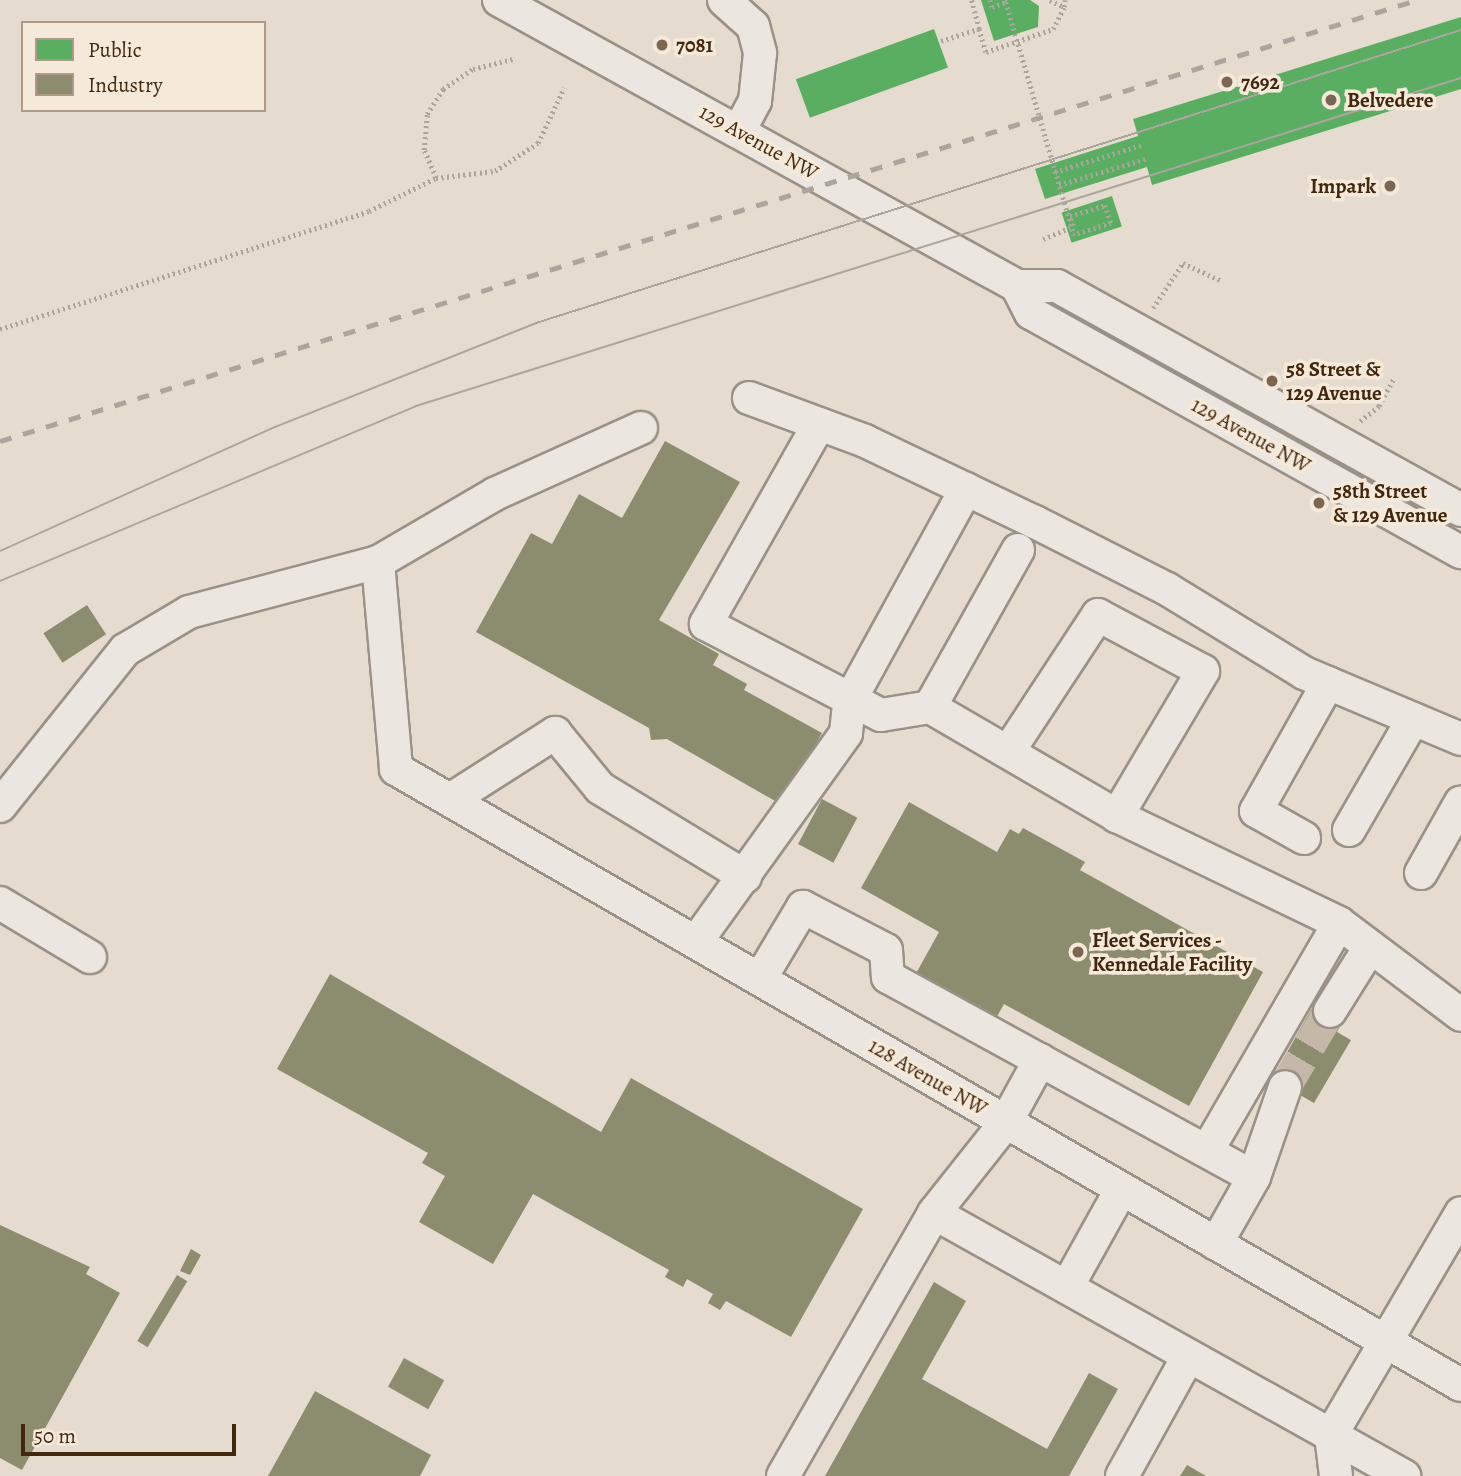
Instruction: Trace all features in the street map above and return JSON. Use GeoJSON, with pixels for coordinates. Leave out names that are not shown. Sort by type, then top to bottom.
{"type":"FeatureCollection","features":[{"type":"Feature","properties":{"kind":"street","name":"129 Avenue NW"},"geometry":{"type":"LineString","coordinates":[[499,0],[1017,286],[1057,286],[1461,510]]}},
{"type":"Feature","properties":{"kind":"street"},"geometry":{"type":"LineString","coordinates":[[724,0],[753,26],[760,53],[755,101],[739,131]]}},
{"type":"Feature","properties":{"kind":"street","name":"129 Avenue NW"},"geometry":{"type":"LineString","coordinates":[[1017,286],[1031,313],[1461,552]]}},
{"type":"Feature","properties":{"kind":"street"},"geometry":{"type":"LineString","coordinates":[[749,398],[819,424],[966,489],[1167,589],[1328,683],[1461,739]]}},
{"type":"Feature","properties":{"kind":"street"},"geometry":{"type":"LineString","coordinates":[[819,424],[706,624],[849,702],[881,715],[930,707],[1117,816],[1339,923],[1461,1016]]}},
{"type":"Feature","properties":{"kind":"street"},"geometry":{"type":"LineString","coordinates":[[0,806],[125,650],[189,612],[378,562],[495,494],[641,428]]}},
{"type":"Feature","properties":{"kind":"street"},"geometry":{"type":"LineString","coordinates":[[696,942],[846,733],[849,702],[966,489]]}},
{"type":"Feature","properties":{"kind":"street"},"geometry":{"type":"LineString","coordinates":[[930,707],[1018,550]]}},
{"type":"Feature","properties":{"kind":"street","name":"128 Avenue NW"},"geometry":{"type":"LineString","coordinates":[[378,562],[396,769],[1461,1385]]}},
{"type":"Feature","properties":{"kind":"street"},"geometry":{"type":"LineString","coordinates":[[1008,752],[1098,615],[1203,671],[1117,816]]}},
{"type":"Feature","properties":{"kind":"street"},"geometry":{"type":"LineString","coordinates":[[1304,838],[1256,811],[1328,683]]}},
{"type":"Feature","properties":{"kind":"street"},"geometry":{"type":"LineString","coordinates":[[1349,830],[1413,719]]}},
{"type":"Feature","properties":{"kind":"street"},"geometry":{"type":"LineString","coordinates":[[450,800],[555,733],[600,788],[745,876]]}},
{"type":"Feature","properties":{"kind":"street"},"geometry":{"type":"LineString","coordinates":[[1421,873],[1461,802]]}},
{"type":"Feature","properties":{"kind":"street"},"geometry":{"type":"LineString","coordinates":[[0,903],[90,957]]}},
{"type":"Feature","properties":{"kind":"street"},"geometry":{"type":"LineString","coordinates":[[760,979],[803,907],[886,950],[888,977],[1254,1177]]}},
{"type":"Feature","properties":{"kind":"street"},"geometry":{"type":"LineString","coordinates":[[1207,1152],[1339,923]]}},
{"type":"Feature","properties":{"kind":"street"},"geometry":{"type":"LineString","coordinates":[[1330,1011],[1370,947]]}},
{"type":"Feature","properties":{"kind":"street"},"geometry":{"type":"LineString","coordinates":[[783,1476],[934,1213],[1006,1122],[1040,1060]]}},
{"type":"Feature","properties":{"kind":"street"},"geometry":{"type":"LineString","coordinates":[[1216,1244],[1254,1177],[1286,1087]]}},
{"type":"Feature","properties":{"kind":"street"},"geometry":{"type":"LineString","coordinates":[[1067,1287],[1121,1190]]}},
{"type":"Feature","properties":{"kind":"street"},"geometry":{"type":"LineString","coordinates":[[934,1213],[1404,1476]]}},
{"type":"Feature","properties":{"kind":"street"},"geometry":{"type":"LineString","coordinates":[[1336,1476],[1331,1435],[1387,1344],[1461,1213]]}},
{"type":"Feature","properties":{"kind":"street"},"geometry":{"type":"LineString","coordinates":[[1122,1476],[1188,1357]]}},
{"type":"Feature","properties":{"kind":"path"},"geometry":{"type":"LineString","coordinates":[[971,0],[986,52],[1053,29],[1064,8],[1065,0]]}},
{"type":"Feature","properties":{"kind":"path"},"geometry":{"type":"LineString","coordinates":[[990,0],[992,7],[1005,1],[1055,172],[1059,185],[1074,235],[1111,223],[1105,205],[1070,216],[1073,226],[1043,239]]}},
{"type":"Feature","properties":{"kind":"path"},"geometry":{"type":"LineString","coordinates":[[1050,0],[1064,8]]}},
{"type":"Feature","properties":{"kind":"path"},"geometry":{"type":"LineString","coordinates":[[941,41],[979,29]]}},
{"type":"Feature","properties":{"kind":"path"},"geometry":{"type":"LineString","coordinates":[[436,178],[424,150],[427,114],[443,89],[473,69],[513,59]]}},
{"type":"Feature","properties":{"kind":"path"},"geometry":{"type":"LineString","coordinates":[[0,329],[369,211],[436,178],[495,172],[527,154],[564,88]]}},
{"type":"Feature","properties":{"kind":"path"},"geometry":{"type":"LineString","coordinates":[[1055,172],[1141,145]]}},
{"type":"Feature","properties":{"kind":"path"},"geometry":{"type":"LineString","coordinates":[[1059,185],[1145,159]]}},
{"type":"Feature","properties":{"kind":"path"},"geometry":{"type":"LineString","coordinates":[[1151,312],[1183,263],[1222,282]]}},
{"type":"Feature","properties":{"kind":"path"},"geometry":{"type":"LineString","coordinates":[[1356,422],[1371,416],[1393,380]]}},
{"type":"Feature","properties":{"kind":"building: Public"},"geometry":{"type":"Polygon","coordinates":[[[981,0],[1030,0],[1039,6],[1038,27],[994,41],[981,0]]]}},
{"type":"Feature","properties":{"kind":"building: Public"},"geometry":{"type":"Polygon","coordinates":[[[1461,17],[1461,89],[1152,185],[1147,167],[1045,199],[1035,169],[1138,136],[1133,119],[1461,17]]]}},
{"type":"Feature","properties":{"kind":"building: Public"},"geometry":{"type":"Polygon","coordinates":[[[934,29],[948,68],[810,118],[796,79],[934,29]]]}},
{"type":"Feature","properties":{"kind":"building: Public"},"geometry":{"type":"Polygon","coordinates":[[[1112,196],[1122,226],[1071,243],[1062,212],[1112,196]]]}},
{"type":"Feature","properties":{"kind":"building: Industry"},"geometry":{"type":"Polygon","coordinates":[[[665,441],[740,482],[659,620],[719,654],[713,665],[747,684],[744,690],[822,733],[782,805],[667,739],[651,740],[649,728],[476,632],[531,533],[552,544],[579,494],[622,518],[665,441]]]}},
{"type":"Feature","properties":{"kind":"building: Industry"},"geometry":{"type":"Polygon","coordinates":[[[87,605],[106,634],[62,663],[43,633],[87,605]]]}},
{"type":"Feature","properties":{"kind":"building: Industry"},"geometry":{"type":"Polygon","coordinates":[[[822,799],[857,818],[833,863],[798,844],[822,799]]]}},
{"type":"Feature","properties":{"kind":"building: Industry","name":"Fleet Services - Kennedale Facility"},"geometry":{"type":"Polygon","coordinates":[[[909,802],[997,852],[1010,829],[1019,834],[1023,828],[1085,862],[1080,870],[1263,972],[1189,1106],[1004,1004],[994,1022],[914,977],[939,932],[861,888],[909,802]]]}},
{"type":"Feature","properties":{"kind":"building: Industry"},"geometry":{"type":"Polygon","coordinates":[[[330,974],[601,1132],[631,1078],[863,1209],[791,1337],[726,1301],[720,1310],[708,1303],[713,1294],[687,1279],[683,1287],[665,1277],[669,1270],[533,1194],[493,1264],[419,1222],[445,1176],[422,1163],[428,1153],[277,1069],[330,974]]]}},
{"type":"Feature","properties":{"kind":"building: Industry"},"geometry":{"type":"Polygon","coordinates":[[[1315,1003],[1344,1019],[1337,1032],[1351,1040],[1314,1103],[1272,1079],[1315,1003]]]}},
{"type":"Feature","properties":{"kind":"building: Industry"},"geometry":{"type":"Polygon","coordinates":[[[0,1225],[90,1267],[86,1274],[120,1293],[22,1470],[0,1458],[0,1225]]]}},
{"type":"Feature","properties":{"kind":"building: Industry"},"geometry":{"type":"Polygon","coordinates":[[[191,1249],[201,1255],[190,1275],[180,1271],[191,1249]]]}},
{"type":"Feature","properties":{"kind":"building: Industry"},"geometry":{"type":"Polygon","coordinates":[[[177,1275],[187,1281],[148,1347],[137,1341],[177,1275]]]}},
{"type":"Feature","properties":{"kind":"building: Industry"},"geometry":{"type":"Polygon","coordinates":[[[934,1282],[966,1301],[922,1379],[1047,1449],[1089,1373],[1118,1389],[1069,1476],[825,1476],[934,1282]]]}},
{"type":"Feature","properties":{"kind":"building: Industry"},"geometry":{"type":"Polygon","coordinates":[[[404,1358],[444,1380],[428,1409],[388,1387],[404,1358]]]}},
{"type":"Feature","properties":{"kind":"building: Industry"},"geometry":{"type":"Polygon","coordinates":[[[315,1391],[431,1455],[420,1476],[268,1476],[315,1391]]]}},
{"type":"Feature","properties":{"kind":"building: Industry"},"geometry":{"type":"Polygon","coordinates":[[[1187,1465],[1206,1476],[1180,1476],[1187,1465]]]}},
{"type":"Feature","properties":{"kind":"tunnel"},"geometry":{"type":"LineString","coordinates":[[1285,1087],[1330,1011]]}},
{"type":"Feature","properties":{"kind":"tram line"},"geometry":{"type":"LineString","coordinates":[[0,551],[275,427],[536,323],[1461,30]]}},
{"type":"Feature","properties":{"kind":"tram line"},"geometry":{"type":"LineString","coordinates":[[0,581],[416,406],[1461,78]]}},
{"type":"Feature","properties":{"kind":"railway"},"geometry":{"type":"LineString","coordinates":[[0,441],[1417,0]]}},
{"type":"Feature","properties":{"kind":"place","name":"7081"},"geometry":{"type":"Point","coordinates":[662,45]}},
{"type":"Feature","properties":{"kind":"place","name":"7692"},"geometry":{"type":"Point","coordinates":[1227,82]}},
{"type":"Feature","properties":{"kind":"place","name":"Belvedere"},"geometry":{"type":"Point","coordinates":[1331,100]}},
{"type":"Feature","properties":{"kind":"place","name":"Impark"},"geometry":{"type":"Point","coordinates":[1390,186]}},
{"type":"Feature","properties":{"kind":"place","name":"58 Street & 129 Avenue"},"geometry":{"type":"Point","coordinates":[1272,381]}},
{"type":"Feature","properties":{"kind":"place","name":"58th Street & 129 Avenue"},"geometry":{"type":"Point","coordinates":[1319,503]}},
{"type":"Feature","properties":{"kind":"place","name":"Fleet Services - Kennedale Facility"},"geometry":{"type":"Point","coordinates":[1078,952]}}]}
